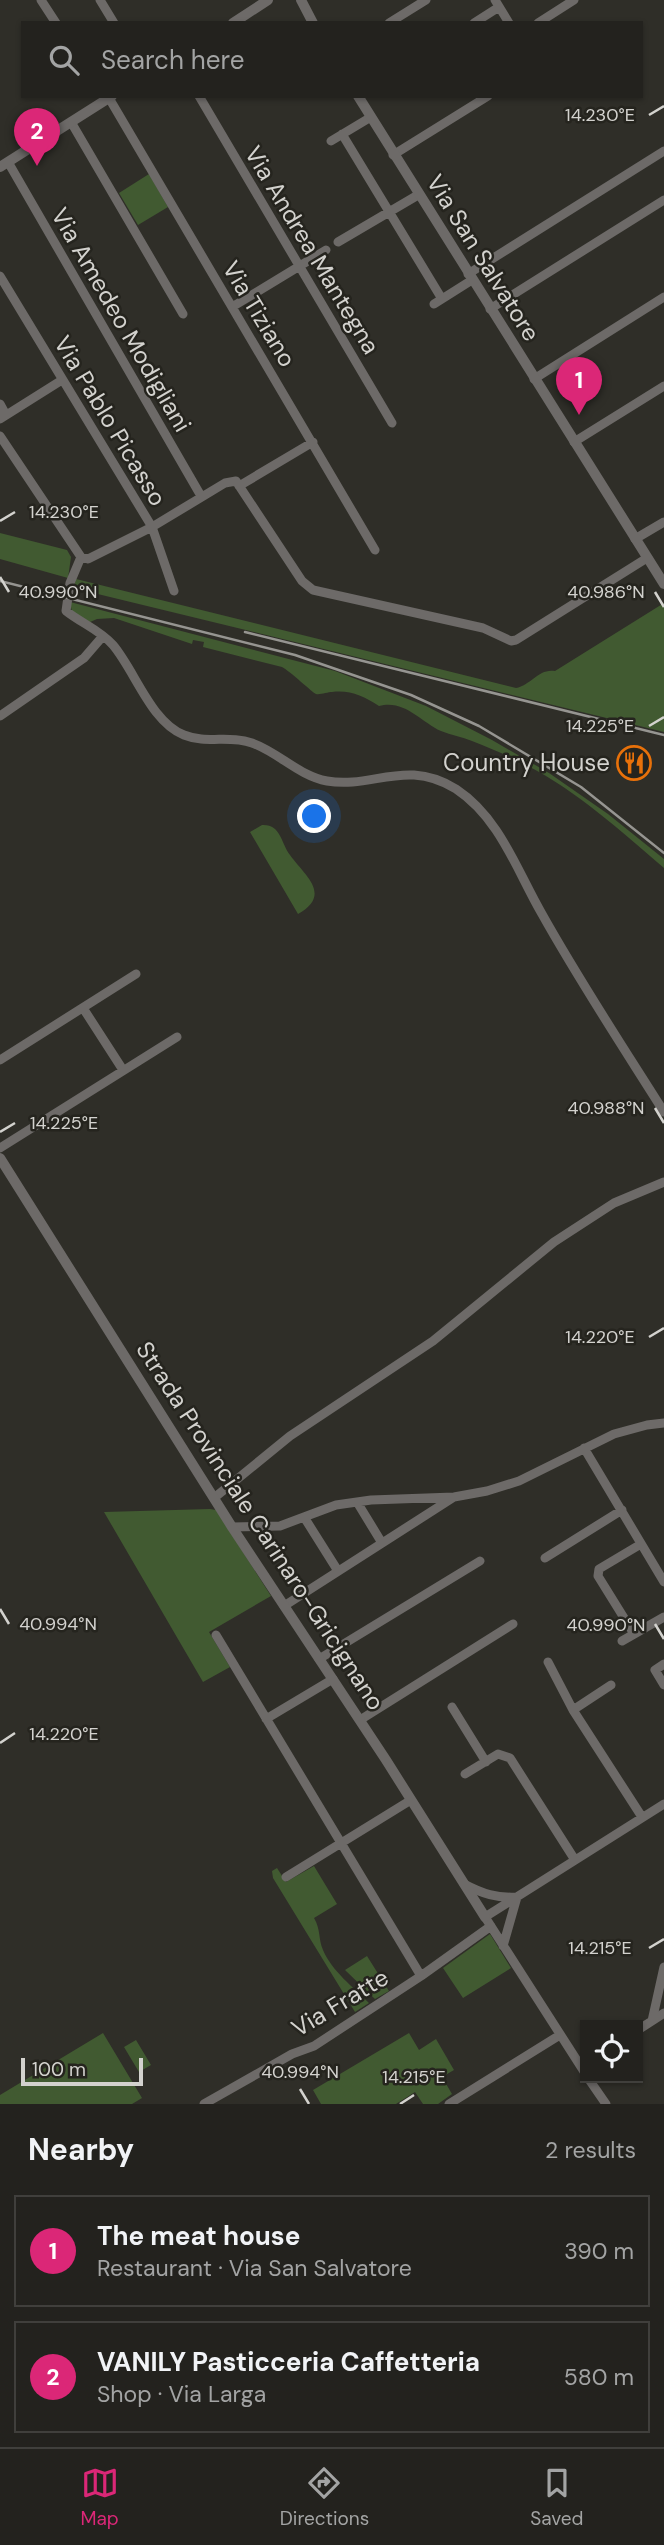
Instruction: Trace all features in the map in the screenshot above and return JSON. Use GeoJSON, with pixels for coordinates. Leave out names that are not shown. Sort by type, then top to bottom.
{"type":"FeatureCollection","features":[{"type":"Feature","properties":{"kind":"street"},"geometry":{"type":"LineString","coordinates":[[41,0],[55,21]]}},
{"type":"Feature","properties":{"kind":"street"},"geometry":{"type":"LineString","coordinates":[[100,0],[113,21]]}},
{"type":"Feature","properties":{"kind":"street"},"geometry":{"type":"LineString","coordinates":[[236,21],[268,0]]}},
{"type":"Feature","properties":{"kind":"street"},"geometry":{"type":"LineString","coordinates":[[295,0],[302,4],[312,21]]}},
{"type":"Feature","properties":{"kind":"street"},"geometry":{"type":"LineString","coordinates":[[392,21],[426,0]]}},
{"type":"Feature","properties":{"kind":"street"},"geometry":{"type":"LineString","coordinates":[[541,21],[574,0]]}},
{"type":"Feature","properties":{"kind":"street"},"geometry":{"type":"LineString","coordinates":[[476,21],[497,3],[508,21]]}},
{"type":"Feature","properties":{"kind":"street"},"geometry":{"type":"LineString","coordinates":[[4,165],[108,98]]}},
{"type":"Feature","properties":{"kind":"street","name":"Via Tiziano"},"geometry":{"type":"LineString","coordinates":[[108,98],[375,550]]}},
{"type":"Feature","properties":{"kind":"street","name":"Via Andrea Mantegna"},"geometry":{"type":"LineString","coordinates":[[200,98],[392,423]]}},
{"type":"Feature","properties":{"kind":"street","name":"Via San Salvatore"},"geometry":{"type":"LineString","coordinates":[[360,98],[664,584]]}},
{"type":"Feature","properties":{"kind":"street"},"geometry":{"type":"LineString","coordinates":[[393,155],[485,98]]}},
{"type":"Feature","properties":{"kind":"street"},"geometry":{"type":"LineString","coordinates":[[331,141],[370,117]]}},
{"type":"Feature","properties":{"kind":"street"},"geometry":{"type":"LineString","coordinates":[[71,122],[183,314]]}},
{"type":"Feature","properties":{"kind":"street"},"geometry":{"type":"LineString","coordinates":[[342,134],[438,301],[470,277],[664,151]]}},
{"type":"Feature","properties":{"kind":"street","name":"Via Amedeo Modigliani"},"geometry":{"type":"LineString","coordinates":[[4,165],[201,496]]}},
{"type":"Feature","properties":{"kind":"street"},"geometry":{"type":"LineString","coordinates":[[338,242],[418,195]]}},
{"type":"Feature","properties":{"kind":"street"},"geometry":{"type":"LineString","coordinates":[[490,309],[664,200]]}},
{"type":"Feature","properties":{"kind":"street"},"geometry":{"type":"LineString","coordinates":[[232,307],[326,250]]}},
{"type":"Feature","properties":{"kind":"street","name":"Via Pablo Picasso"},"geometry":{"type":"LineString","coordinates":[[0,276],[152,527],[174,591]]}},
{"type":"Feature","properties":{"kind":"street"},"geometry":{"type":"LineString","coordinates":[[534,379],[664,297]]}},
{"type":"Feature","properties":{"kind":"street"},"geometry":{"type":"LineString","coordinates":[[0,404],[3,417],[62,380]]}},
{"type":"Feature","properties":{"kind":"street"},"geometry":{"type":"LineString","coordinates":[[573,442],[664,386]]}},
{"type":"Feature","properties":{"kind":"street"},"geometry":{"type":"LineString","coordinates":[[0,436],[81,558],[88,559],[152,527],[225,483],[236,481],[302,581],[313,590],[484,628],[511,641],[648,558]]}},
{"type":"Feature","properties":{"kind":"street"},"geometry":{"type":"LineString","coordinates":[[239,486],[313,442]]}},
{"type":"Feature","properties":{"kind":"street"},"geometry":{"type":"LineString","coordinates":[[635,539],[664,522]]}},
{"type":"Feature","properties":{"kind":"street"},"geometry":{"type":"LineString","coordinates":[[81,558],[70,583],[66,611],[103,636],[118,651],[161,717],[176,732],[199,739],[249,742],[301,771],[330,781],[417,775],[438,779],[458,790],[507,847],[541,914],[664,1112]]}},
{"type":"Feature","properties":{"kind":"street"},"geometry":{"type":"LineString","coordinates":[[0,716],[84,658],[103,636]]}},
{"type":"Feature","properties":{"kind":"street"},"geometry":{"type":"LineString","coordinates":[[0,1060],[136,974]]}},
{"type":"Feature","properties":{"kind":"street"},"geometry":{"type":"LineString","coordinates":[[83,1007],[123,1070]]}},
{"type":"Feature","properties":{"kind":"street"},"geometry":{"type":"LineString","coordinates":[[0,1148],[177,1037]]}},
{"type":"Feature","properties":{"kind":"street","name":"Strada Provinciale Carinaro-Gricignano"},"geometry":{"type":"LineString","coordinates":[[0,1158],[232,1527],[360,1720],[488,1922]]}},
{"type":"Feature","properties":{"kind":"street"},"geometry":{"type":"LineString","coordinates":[[214,1497],[290,1436],[433,1341],[554,1242],[614,1203],[664,1182]]}},
{"type":"Feature","properties":{"kind":"street"},"geometry":{"type":"LineString","coordinates":[[232,1527],[280,1526],[336,1505],[454,1497],[519,1482],[614,1434],[664,1423]]}},
{"type":"Feature","properties":{"kind":"street"},"geometry":{"type":"LineString","coordinates":[[584,1448],[664,1582]]}},
{"type":"Feature","properties":{"kind":"street"},"geometry":{"type":"LineString","coordinates":[[284,1606],[454,1497]]}},
{"type":"Feature","properties":{"kind":"street"},"geometry":{"type":"LineString","coordinates":[[356,1502],[382,1543]]}},
{"type":"Feature","properties":{"kind":"street"},"geometry":{"type":"LineString","coordinates":[[545,1558],[622,1510]]}},
{"type":"Feature","properties":{"kind":"street"},"geometry":{"type":"LineString","coordinates":[[304,1517],[338,1571]]}},
{"type":"Feature","properties":{"kind":"street"},"geometry":{"type":"LineString","coordinates":[[634,1634],[598,1576],[600,1569],[641,1544]]}},
{"type":"Feature","properties":{"kind":"street"},"geometry":{"type":"LineString","coordinates":[[319,1659],[480,1561]]}},
{"type":"Feature","properties":{"kind":"street"},"geometry":{"type":"LineString","coordinates":[[622,1641],[664,1617]]}},
{"type":"Feature","properties":{"kind":"street"},"geometry":{"type":"LineString","coordinates":[[360,1720],[513,1624]]}},
{"type":"Feature","properties":{"kind":"street"},"geometry":{"type":"LineString","coordinates":[[216,1635],[421,1976]]}},
{"type":"Feature","properties":{"kind":"street"},"geometry":{"type":"LineString","coordinates":[[548,1662],[573,1710],[642,1817]]}},
{"type":"Feature","properties":{"kind":"street"},"geometry":{"type":"LineString","coordinates":[[664,1664],[655,1670],[664,1685]]}},
{"type":"Feature","properties":{"kind":"street"},"geometry":{"type":"LineString","coordinates":[[266,1719],[333,1679]]}},
{"type":"Feature","properties":{"kind":"street"},"geometry":{"type":"LineString","coordinates":[[573,1710],[611,1685]]}},
{"type":"Feature","properties":{"kind":"street"},"geometry":{"type":"LineString","coordinates":[[452,1707],[486,1762]]}},
{"type":"Feature","properties":{"kind":"street"},"geometry":{"type":"LineString","coordinates":[[466,1774],[498,1754],[510,1758],[575,1860]]}},
{"type":"Feature","properties":{"kind":"street"},"geometry":{"type":"LineString","coordinates":[[286,1877],[411,1800]]}},
{"type":"Feature","properties":{"kind":"street","name":"Via Fratte"},"geometry":{"type":"LineString","coordinates":[[204,2104],[292,2054],[314,2046],[421,1976],[517,1897],[664,1804]]}},
{"type":"Feature","properties":{"kind":"street"},"geometry":{"type":"LineString","coordinates":[[464,1884],[491,1896],[517,1897],[503,1946]]}},
{"type":"Feature","properties":{"kind":"street"},"geometry":{"type":"LineString","coordinates":[[488,1922],[580,2063]]}},
{"type":"Feature","properties":{"kind":"street"},"geometry":{"type":"LineString","coordinates":[[652,2021],[664,1967]]}},
{"type":"Feature","properties":{"kind":"street"},"geometry":{"type":"LineString","coordinates":[[643,2027],[664,2013]]}},
{"type":"Feature","properties":{"kind":"street"},"geometry":{"type":"LineString","coordinates":[[449,2104],[560,2035]]}},
{"type":"Feature","properties":{"kind":"street"},"geometry":{"type":"LineString","coordinates":[[593,2083],[606,2104]]}},
{"type":"Feature","properties":{"kind":"green space"},"geometry":{"type":"Polygon","coordinates":[[[149,174],[168,207],[138,225],[119,193],[149,174]]]}},
{"type":"Feature","properties":{"kind":"green space"},"geometry":{"type":"Polygon","coordinates":[[[0,533],[67,550],[71,557],[68,578],[0,559],[0,533]]]}},
{"type":"Feature","properties":{"kind":"green space"},"geometry":{"type":"Polygon","coordinates":[[[76,579],[516,688],[544,672],[555,671],[664,603],[664,732],[73,588],[76,579]]]}},
{"type":"Feature","properties":{"kind":"green space"},"geometry":{"type":"Polygon","coordinates":[[[70,602],[335,671],[426,706],[549,773],[608,814],[664,859],[664,868],[598,812],[545,775],[493,749],[441,731],[404,708],[379,706],[345,692],[316,694],[282,667],[203,647],[204,642],[193,640],[192,644],[114,618],[90,622],[72,612],[70,602]]]}},
{"type":"Feature","properties":{"kind":"green space"},"geometry":{"type":"Polygon","coordinates":[[[262,825],[277,831],[290,855],[312,884],[315,892],[313,899],[308,907],[298,914],[250,832],[262,825]]]}},
{"type":"Feature","properties":{"kind":"green space"},"geometry":{"type":"Polygon","coordinates":[[[216,1510],[271,1596],[209,1632],[230,1667],[203,1682],[104,1512],[216,1510]]]}},
{"type":"Feature","properties":{"kind":"green space"},"geometry":{"type":"Polygon","coordinates":[[[314,1866],[337,1904],[314,1918],[323,1950],[337,1972],[369,2003],[355,2012],[273,1878],[272,1871],[277,1868],[286,1882],[314,1866]]]}},
{"type":"Feature","properties":{"kind":"green space"},"geometry":{"type":"Polygon","coordinates":[[[490,1934],[511,1968],[463,1998],[443,1968],[490,1934]]]}},
{"type":"Feature","properties":{"kind":"green space"},"geometry":{"type":"Polygon","coordinates":[[[367,1956],[389,1991],[375,1999],[345,1970],[367,1956]]]}},
{"type":"Feature","properties":{"kind":"green space"},"geometry":{"type":"Polygon","coordinates":[[[103,2033],[142,2098],[132,2104],[0,2104],[0,2095],[103,2033]]]}},
{"type":"Feature","properties":{"kind":"green space"},"geometry":{"type":"Polygon","coordinates":[[[409,2033],[419,2050],[436,2039],[454,2070],[442,2077],[452,2094],[438,2104],[423,2104],[415,2092],[396,2104],[321,2104],[313,2090],[409,2033]]]}},
{"type":"Feature","properties":{"kind":"green space"},"geometry":{"type":"Polygon","coordinates":[[[136,2040],[151,2065],[139,2072],[124,2047],[136,2040]]]}},
{"type":"Feature","properties":{"kind":"railway"},"geometry":{"type":"LineString","coordinates":[[0,581],[295,655],[411,695],[479,726],[581,787],[664,853]]}},
{"type":"Feature","properties":{"kind":"railway"},"geometry":{"type":"LineString","coordinates":[[245,632],[664,735]]}},
{"type":"Feature","properties":{"kind":"place","name":"VANILY Pasticceria Caffetteria"},"geometry":{"type":"Point","coordinates":[37,166]}},
{"type":"Feature","properties":{"kind":"place","name":"The meat house"},"geometry":{"type":"Point","coordinates":[579,415]}},
{"type":"Feature","properties":{"kind":"place","name":"Country House"},"geometry":{"type":"Point","coordinates":[634,763]}}]}
